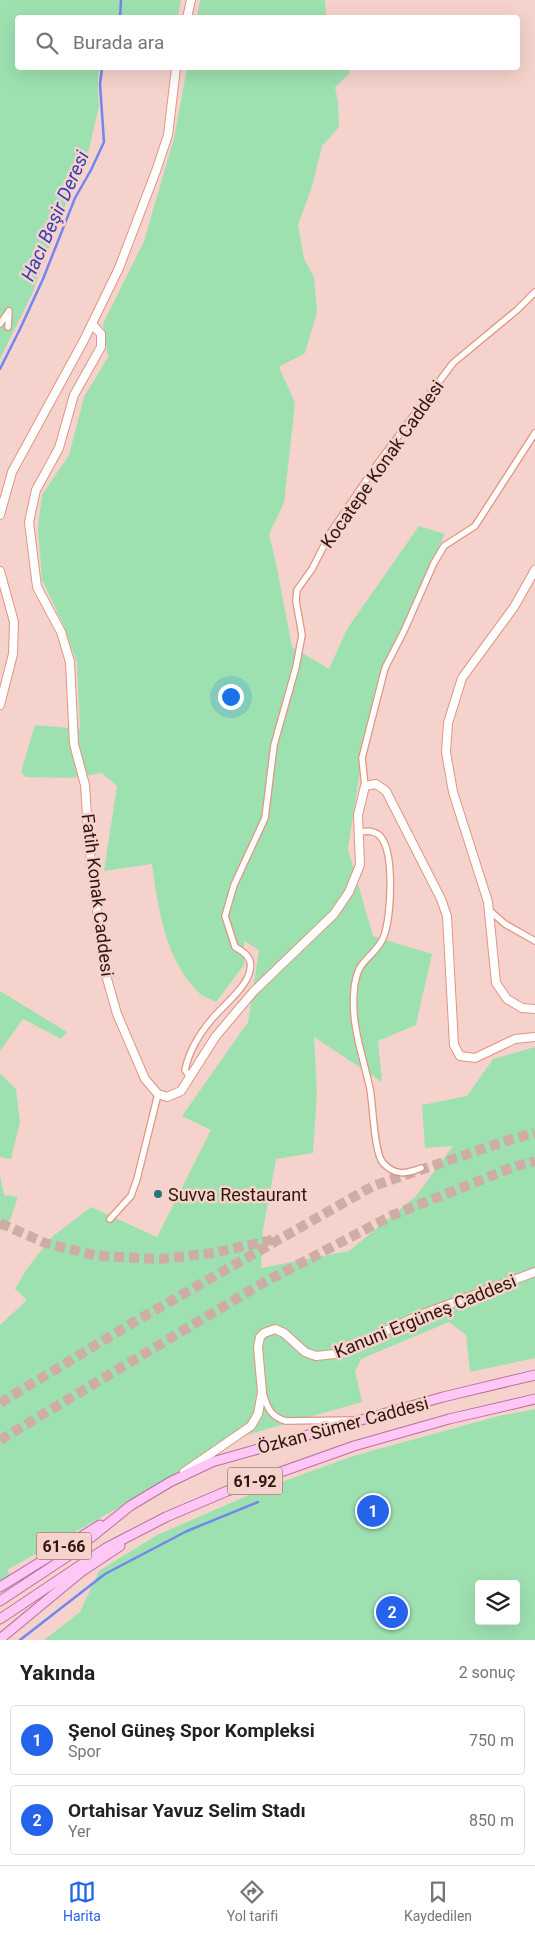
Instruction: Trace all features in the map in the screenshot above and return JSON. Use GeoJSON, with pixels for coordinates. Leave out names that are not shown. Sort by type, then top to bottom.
{"type":"FeatureCollection","features":[{"type":"Feature","properties":{"kind":"main road"},"geometry":{"type":"LineString","coordinates":[[188,15],[191,0]]}},
{"type":"Feature","properties":{"kind":"main road"},"geometry":{"type":"LineString","coordinates":[[0,515],[12,472],[92,324],[118,268],[168,135],[176,70]]}},
{"type":"Feature","properties":{"kind":"main road","name":"Fatih Konak Caddesi"},"geometry":{"type":"LineString","coordinates":[[92,324],[101,334],[101,347],[74,395],[59,448],[36,490],[29,522],[37,587],[61,632],[70,662],[74,744],[85,785],[89,845],[104,968],[117,1014],[146,1079],[158,1094]]}},
{"type":"Feature","properties":{"kind":"main road"},"geometry":{"type":"LineString","coordinates":[[535,570],[514,607],[462,678],[448,723],[446,752],[448,772],[489,910],[496,983],[507,999],[522,1008],[535,1009]]}},
{"type":"Feature","properties":{"kind":"main road"},"geometry":{"type":"LineString","coordinates":[[0,571],[14,622],[12,654],[0,705]]}},
{"type":"Feature","properties":{"kind":"main road"},"geometry":{"type":"LineString","coordinates":[[158,1094],[167,1097],[181,1091],[216,1036],[254,991],[334,914],[349,892],[360,865],[358,815],[365,786],[376,784],[386,792],[441,899],[447,916],[454,1045],[460,1056],[475,1058],[515,1038],[535,1036]]}},
{"type":"Feature","properties":{"kind":"main road","name":"Kanuni Ergüneş Caddesi"},"geometry":{"type":"LineString","coordinates":[[170,1482],[251,1426],[258,1414],[262,1392],[258,1347],[260,1337],[270,1330],[275,1329],[284,1333],[305,1352],[316,1356],[335,1354],[418,1316],[535,1272]]}},
{"type":"Feature","properties":{"kind":"main road","name":"Özkan Sümer Caddesi"},"geometry":{"type":"LineString","coordinates":[[0,1587],[170,1482],[212,1462],[443,1397],[535,1375]]}},
{"type":"Feature","properties":{"kind":"main road","name":"Özkan Sümer Caddesi"},"geometry":{"type":"LineString","coordinates":[[0,1619],[106,1548],[166,1516],[227,1491],[354,1446],[448,1419],[535,1398]]}},
{"type":"Feature","properties":{"kind":"main road","name":"Özkan Sümer Caddesi"},"geometry":{"type":"LineString","coordinates":[[0,1602],[68,1556],[130,1506]]}},
{"type":"Feature","properties":{"kind":"main road","name":"Özkan Sümer Caddesi"},"geometry":{"type":"LineString","coordinates":[[0,1639],[81,1572],[166,1516]]}},
{"type":"Feature","properties":{"kind":"street","name":"Kocatepe Konak Caddesi"},"geometry":{"type":"LineString","coordinates":[[189,1076],[185,1070],[196,1041],[211,1020],[244,984],[250,971],[250,960],[244,952],[235,947],[225,916],[234,885],[265,818],[274,745],[296,667],[302,635],[296,601],[297,590],[312,569],[336,524],[452,363],[517,310],[535,292]]}},
{"type":"Feature","properties":{"kind":"street"},"geometry":{"type":"LineString","coordinates":[[0,324],[9,311],[8,327]]}},
{"type":"Feature","properties":{"kind":"street"},"geometry":{"type":"LineString","coordinates":[[365,786],[362,758],[385,668],[404,631],[434,563],[444,546],[475,526],[535,433]]}},
{"type":"Feature","properties":{"kind":"street"},"geometry":{"type":"LineString","coordinates":[[359,832],[370,830],[380,835],[386,845],[389,860],[389,915],[383,938],[360,967],[354,990],[354,1020],[358,1045],[370,1089],[377,1146],[382,1162],[397,1174],[408,1173],[421,1168]]}},
{"type":"Feature","properties":{"kind":"street"},"geometry":{"type":"LineString","coordinates":[[489,910],[505,924],[535,941]]}},
{"type":"Feature","properties":{"kind":"street"},"geometry":{"type":"LineString","coordinates":[[110,1219],[131,1196],[158,1094]]}},
{"type":"Feature","properties":{"kind":"street"},"geometry":{"type":"LineString","coordinates":[[262,1392],[268,1409],[276,1418],[286,1421],[370,1419]]}},
{"type":"Feature","properties":{"kind":"green space"},"geometry":{"type":"Polygon","coordinates":[[[0,0],[181,0],[178,15],[15,15],[15,70],[99,70],[99,106],[84,171],[61,214],[32,294],[0,359],[0,0]]]}},
{"type":"Feature","properties":{"kind":"green space"},"geometry":{"type":"Polygon","coordinates":[[[200,0],[325,0],[326,15],[197,15],[200,0]]]}},
{"type":"Feature","properties":{"kind":"green space"},"geometry":{"type":"Polygon","coordinates":[[[187,70],[349,70],[349,74],[335,87],[339,127],[322,146],[311,190],[298,224],[304,259],[314,277],[317,312],[305,353],[279,367],[295,403],[284,503],[269,534],[292,647],[329,669],[347,629],[419,526],[445,534],[385,668],[362,758],[348,849],[373,936],[432,954],[416,1025],[378,1041],[382,1082],[314,1037],[317,1093],[313,1153],[276,1159],[263,1230],[261,1268],[349,1251],[416,1196],[453,1146],[425,1148],[422,1105],[467,1096],[493,1059],[535,1047],[535,1358],[470,1372],[466,1335],[449,1322],[361,1359],[355,1371],[362,1402],[218,1443],[170,1479],[7,1570],[15,1583],[0,1593],[0,1325],[27,1300],[15,1289],[26,1270],[52,1237],[91,1207],[157,1237],[211,1130],[182,1116],[248,1022],[259,950],[244,941],[244,965],[216,1002],[201,994],[187,980],[171,949],[165,933],[157,898],[152,864],[104,871],[117,786],[102,773],[71,778],[26,777],[21,772],[35,725],[80,729],[77,663],[64,626],[42,580],[38,528],[42,495],[69,455],[84,397],[108,357],[103,324],[144,241],[174,138],[187,70]]]}},
{"type":"Feature","properties":{"kind":"green space"},"geometry":{"type":"Polygon","coordinates":[[[0,991],[67,1032],[61,1039],[23,1019],[0,1051],[0,991]]]}},
{"type":"Feature","properties":{"kind":"green space"},"geometry":{"type":"Polygon","coordinates":[[[0,1073],[16,1089],[20,1122],[11,1159],[0,1157],[0,1073]]]}},
{"type":"Feature","properties":{"kind":"green space"},"geometry":{"type":"Polygon","coordinates":[[[0,1175],[4,1195],[18,1197],[10,1220],[0,1231],[0,1175]]]}},
{"type":"Feature","properties":{"kind":"green space"},"geometry":{"type":"Polygon","coordinates":[[[535,1409],[535,1640],[44,1640],[80,1612],[99,1571],[157,1535],[265,1488],[353,1456],[499,1416],[535,1409]]]}},
{"type":"Feature","properties":{"kind":"waterway","name":"Hacı Beşir Deresi"},"geometry":{"type":"LineString","coordinates":[[120,15],[121,0]]}},
{"type":"Feature","properties":{"kind":"waterway","name":"Hacı Beşir Deresi"},"geometry":{"type":"LineString","coordinates":[[0,369],[43,279],[75,198],[104,142],[100,84],[102,70]]}},
{"type":"Feature","properties":{"kind":"waterway"},"geometry":{"type":"LineString","coordinates":[[20,1640],[105,1574],[187,1531],[258,1502]]}},
{"type":"Feature","properties":{"kind":"tunnel"},"geometry":{"type":"LineString","coordinates":[[0,1403],[134,1322],[373,1186],[535,1133]]}},
{"type":"Feature","properties":{"kind":"tunnel"},"geometry":{"type":"LineString","coordinates":[[0,1440],[261,1284],[393,1215],[516,1166],[535,1161]]}},
{"type":"Feature","properties":{"kind":"tunnel"},"geometry":{"type":"LineString","coordinates":[[0,1223],[45,1243],[98,1256],[160,1259],[213,1253],[272,1240]]}},
{"type":"Feature","properties":{"kind":"place","name":"Suvva Restaurant"},"geometry":{"type":"Point","coordinates":[158,1194]}},
{"type":"Feature","properties":{"kind":"place","name":"Şenol Güneş Spor Kompleksi"},"geometry":{"type":"Point","coordinates":[373,1511]}},
{"type":"Feature","properties":{"kind":"place","name":"Ortahisar Yavuz Selim Stadı"},"geometry":{"type":"Point","coordinates":[392,1612]}}]}
